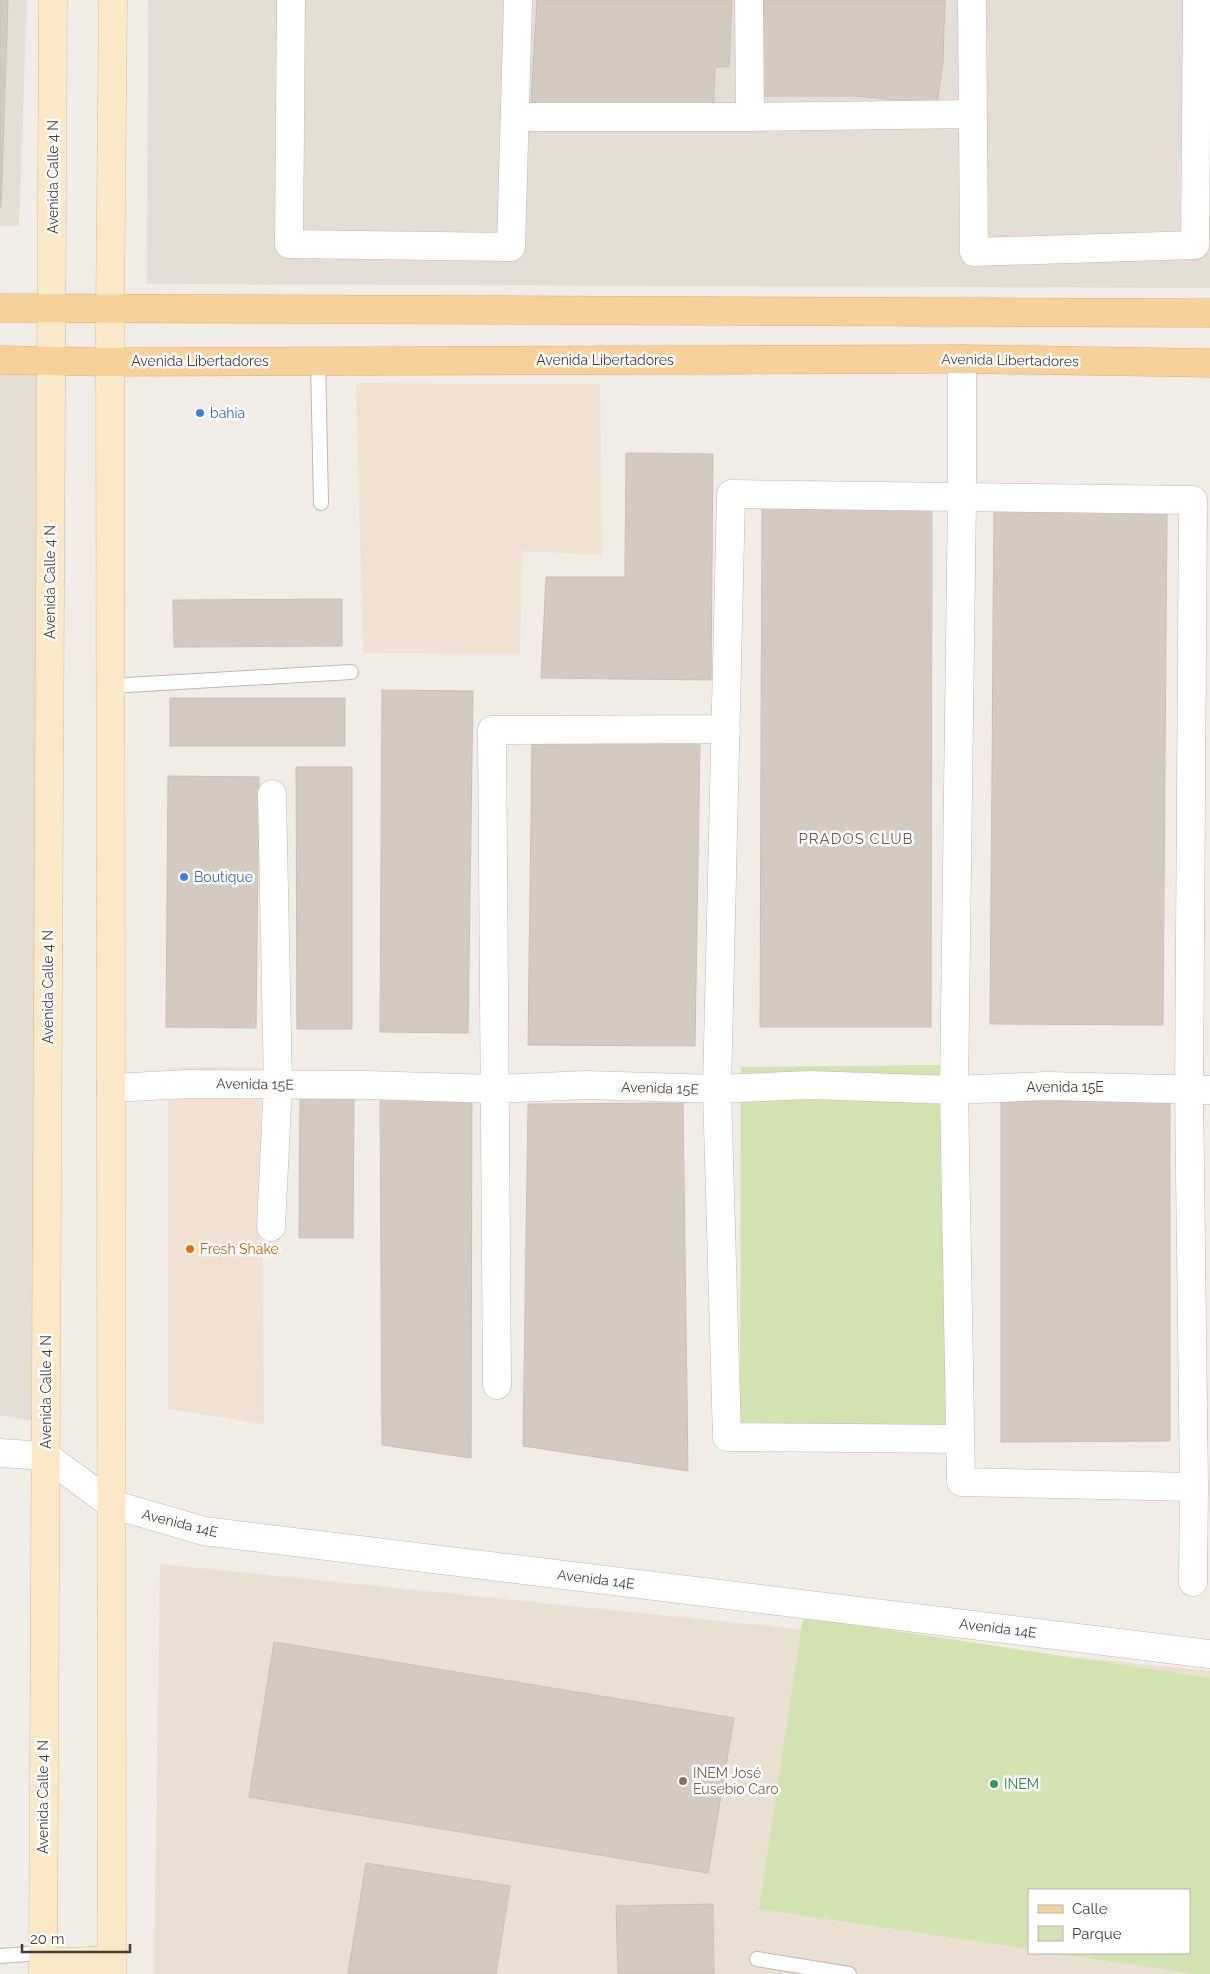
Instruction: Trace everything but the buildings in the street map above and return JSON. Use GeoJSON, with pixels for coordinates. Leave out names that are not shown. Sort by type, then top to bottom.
{"type":"FeatureCollection","features":[{"type":"Feature","properties":{"kind":"main road"},"geometry":{"type":"LineString","coordinates":[[0,308],[110,310],[1210,313]]}},
{"type":"Feature","properties":{"kind":"main road","name":"Avenida Libertadores"},"geometry":{"type":"LineString","coordinates":[[0,360],[110,362],[962,359],[1210,363]]}},
{"type":"Feature","properties":{"kind":"street","name":"Avenida Calle 4 N"},"geometry":{"type":"LineString","coordinates":[[43,1963],[53,0]]}},
{"type":"Feature","properties":{"kind":"street"},"geometry":{"type":"LineString","coordinates":[[43,1963],[112,1967],[110,310],[113,0]]}},
{"type":"Feature","properties":{"kind":"street"},"geometry":{"type":"LineString","coordinates":[[291,0],[289,244],[511,247],[518,0]]}},
{"type":"Feature","properties":{"kind":"street"},"geometry":{"type":"LineString","coordinates":[[749,0],[750,117]]}},
{"type":"Feature","properties":{"kind":"street"},"geometry":{"type":"LineString","coordinates":[[972,0],[974,252],[1195,245],[1197,0]]}},
{"type":"Feature","properties":{"kind":"street"},"geometry":{"type":"LineString","coordinates":[[516,117],[750,117],[973,114]]}},
{"type":"Feature","properties":{"kind":"street"},"geometry":{"type":"LineString","coordinates":[[962,359],[954,1090],[961,1482],[1194,1487]]}},
{"type":"Feature","properties":{"kind":"street"},"geometry":{"type":"LineString","coordinates":[[960,1438],[727,1437],[717,1089],[732,494],[1193,500],[1199,1090],[1193,1582]]}},
{"type":"Feature","properties":{"kind":"street"},"geometry":{"type":"LineString","coordinates":[[497,1385],[492,730],[726,729]]}},
{"type":"Feature","properties":{"kind":"street"},"geometry":{"type":"LineString","coordinates":[[271,1227],[278,1084],[272,794]]}},
{"type":"Feature","properties":{"kind":"street","name":"Avenida 15E"},"geometry":{"type":"LineString","coordinates":[[111,1088],[189,1084],[278,1084],[494,1088],[586,1085],[717,1089],[810,1086],[954,1090],[1047,1086],[1199,1090]]}},
{"type":"Feature","properties":{"kind":"street"},"geometry":{"type":"LineString","coordinates":[[0,1453],[46,1456]]}},
{"type":"Feature","properties":{"kind":"street","name":"Avenida 14E"},"geometry":{"type":"LineString","coordinates":[[46,1456],[111,1504],[204,1531],[1210,1654]]}},
{"type":"Feature","properties":{"kind":"lane"},"geometry":{"type":"LineString","coordinates":[[318,361],[321,503]]}},
{"type":"Feature","properties":{"kind":"lane"},"geometry":{"type":"LineString","coordinates":[[110,686],[351,672]]}},
{"type":"Feature","properties":{"kind":"lane"},"geometry":{"type":"LineString","coordinates":[[0,1956],[43,1963]]}},
{"type":"Feature","properties":{"kind":"lane"},"geometry":{"type":"LineString","coordinates":[[757,1959],[849,1974]]}},
{"type":"Feature","properties":{"kind":"shaded area"},"geometry":{"type":"Polygon","coordinates":[[[0,0],[27,0],[19,226],[0,226],[0,0]]]}},
{"type":"Feature","properties":{"kind":"shaded area"},"geometry":{"type":"Polygon","coordinates":[[[148,0],[1210,0],[1210,288],[147,284],[148,0]]]}},
{"type":"Feature","properties":{"kind":"shaded area"},"geometry":{"type":"Polygon","coordinates":[[[0,367],[39,369],[38,1422],[0,1415],[0,367]]]}},
{"type":"Feature","properties":{"kind":"shaded area"},"geometry":{"type":"Polygon","coordinates":[[[356,383],[600,384],[602,555],[522,551],[520,654],[363,653],[356,383]]]}},
{"type":"Feature","properties":{"kind":"shaded area"},"geometry":{"type":"Polygon","coordinates":[[[168,1067],[261,1067],[264,1424],[168,1409],[168,1067]]]}},
{"type":"Feature","properties":{"kind":"shaded area","name":"INEM José Eusebio Caro"},"geometry":{"type":"Polygon","coordinates":[[[160,1564],[1210,1671],[1210,1974],[154,1974],[160,1564]]]}},
{"type":"Feature","properties":{"kind":"green space"},"geometry":{"type":"Polygon","coordinates":[[[947,1065],[947,1434],[740,1429],[741,1067],[947,1065]]]}},
{"type":"Feature","properties":{"kind":"green space","name":"INEM"},"geometry":{"type":"Polygon","coordinates":[[[803,1617],[1210,1678],[1210,1974],[1197,1974],[1061,1954],[1190,1954],[1190,1889],[1028,1889],[1028,1949],[759,1909],[803,1617]]]}},
{"type":"Feature","properties":{"kind":"place","name":"bahia"},"geometry":{"type":"Point","coordinates":[200,413]}},
{"type":"Feature","properties":{"kind":"place","name":"Boutique"},"geometry":{"type":"Point","coordinates":[184,877]}},
{"type":"Feature","properties":{"kind":"place","name":"Fresh Shake"},"geometry":{"type":"Point","coordinates":[190,1249]}},
{"type":"Feature","properties":{"kind":"place","name":"INEM José Eusebio Caro"},"geometry":{"type":"Point","coordinates":[683,1781]}},
{"type":"Feature","properties":{"kind":"place","name":"INEM"},"geometry":{"type":"Point","coordinates":[994,1784]}},
{"type":"Feature","properties":{"kind":"district","name":"PRADOS CLUB"},"geometry":{"type":"Point","coordinates":[856,839]}}]}
